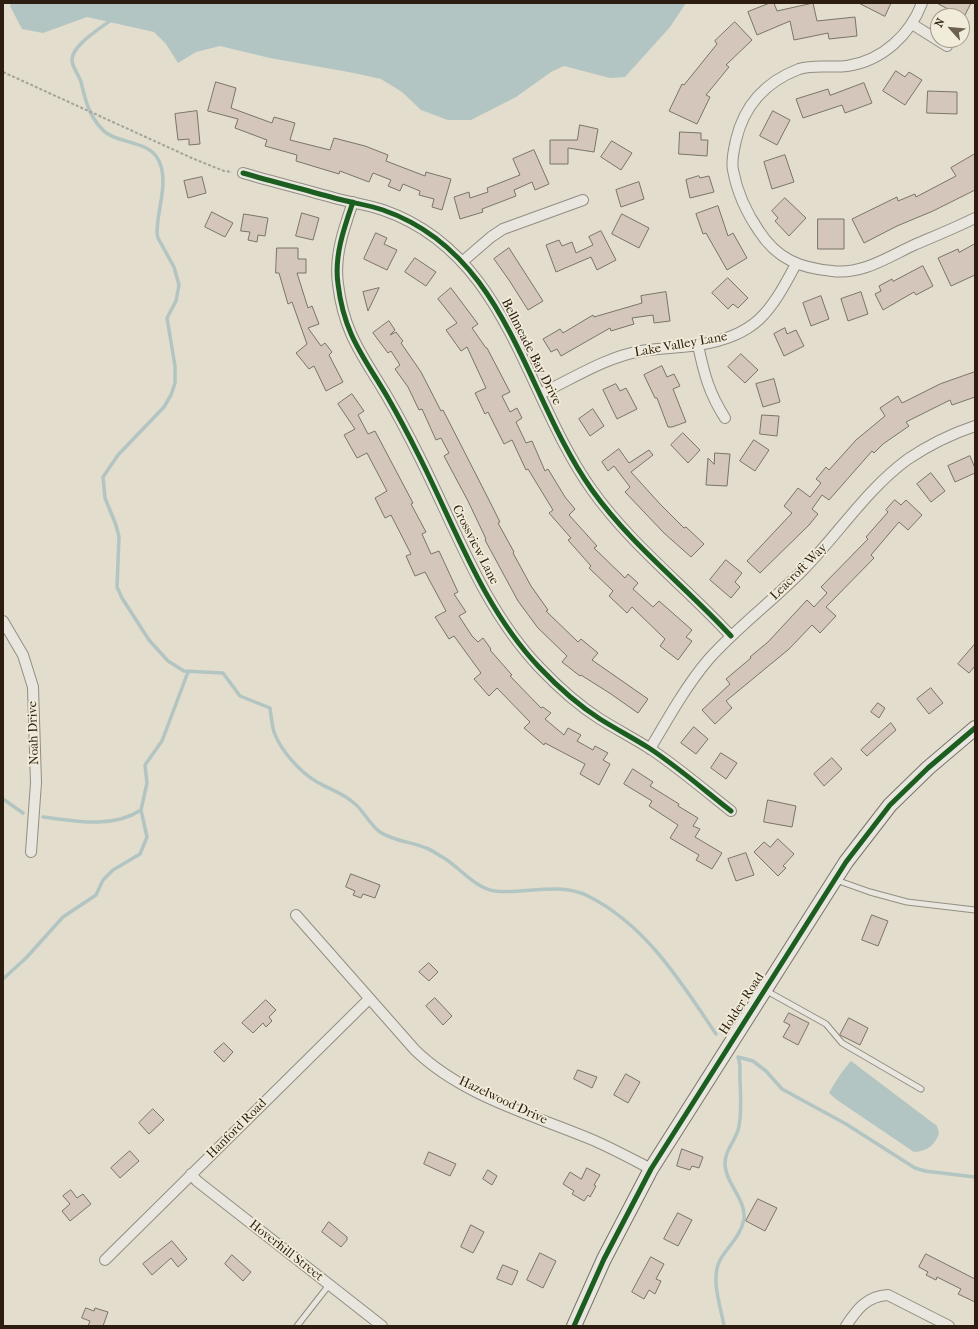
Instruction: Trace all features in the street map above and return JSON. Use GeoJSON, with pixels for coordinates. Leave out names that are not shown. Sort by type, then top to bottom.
{"type":"FeatureCollection","features":[{"type":"Feature","properties":{"kind":"street"},"geometry":{"type":"LineString","coordinates":[[922,3],[912,24],[894,44],[878,56],[848,66],[817,66],[800,69],[782,77],[763,90],[749,106],[740,124],[734,148],[733,168],[738,189],[747,213],[760,233],[774,249],[796,264],[841,272],[863,269],[975,218]]}},
{"type":"Feature","properties":{"kind":"street"},"geometry":{"type":"LineString","coordinates":[[912,24],[930,35]]}},
{"type":"Feature","properties":{"kind":"street","name":"Bellmeade Bay Drive"},"geometry":{"type":"LineString","coordinates":[[242,173],[384,210],[416,225],[446,247],[462,262],[492,299],[574,461],[610,513],[731,636]]}},
{"type":"Feature","properties":{"kind":"street"},"geometry":{"type":"LineString","coordinates":[[462,262],[491,236],[503,229],[583,200]]}},
{"type":"Feature","properties":{"kind":"street","name":"Crossview Lane"},"geometry":{"type":"LineString","coordinates":[[353,202],[340,245],[337,272],[338,285],[348,330],[355,345],[387,397],[418,455],[473,569],[510,634],[561,689],[599,719],[650,749],[731,811]]}},
{"type":"Feature","properties":{"kind":"street","name":"Lake Valley Lane"},"geometry":{"type":"LineString","coordinates":[[540,394],[621,356],[641,351],[698,345],[732,337],[759,321],[775,301],[796,264]]}},
{"type":"Feature","properties":{"kind":"street"},"geometry":{"type":"LineString","coordinates":[[698,345],[705,378],[710,393],[725,418]]}},
{"type":"Feature","properties":{"kind":"street","name":"Leacroft Way"},"geometry":{"type":"LineString","coordinates":[[650,749],[707,661],[731,636],[790,584],[887,477],[927,447],[952,434],[975,426]]}},
{"type":"Feature","properties":{"kind":"street","name":"Noah Drive"},"geometry":{"type":"LineString","coordinates":[[3,622],[23,655],[33,687],[36,783],[32,852]]}},
{"type":"Feature","properties":{"kind":"street","name":"Holder Road"},"geometry":{"type":"LineString","coordinates":[[574,1326],[604,1259],[651,1169],[835,879],[865,835],[890,805],[928,768],[975,728]]}},
{"type":"Feature","properties":{"kind":"street","name":"Hazelwood Drive"},"geometry":{"type":"LineString","coordinates":[[296,916],[415,1050],[432,1065],[484,1095],[590,1139],[651,1169]]}},
{"type":"Feature","properties":{"kind":"street","name":"Hanford Road"},"geometry":{"type":"LineString","coordinates":[[105,1260],[369,998]]}},
{"type":"Feature","properties":{"kind":"street","name":"Hoverhill Street"},"geometry":{"type":"LineString","coordinates":[[191,1174],[197,1181],[382,1326]]}},
{"type":"Feature","properties":{"kind":"street"},"geometry":{"type":"LineString","coordinates":[[846,1326],[856,1310],[869,1299],[880,1296],[888,1296],[949,1326]]}},
{"type":"Feature","properties":{"kind":"lane"},"geometry":{"type":"LineString","coordinates":[[835,879],[870,892],[907,902],[975,910]]}},
{"type":"Feature","properties":{"kind":"lane"},"geometry":{"type":"LineString","coordinates":[[764,990],[826,1024],[842,1043],[920,1089]]}},
{"type":"Feature","properties":{"kind":"lane"},"geometry":{"type":"LineString","coordinates":[[297,1326],[329,1285]]}},
{"type":"Feature","properties":{"kind":"path"},"geometry":{"type":"LineString","coordinates":[[3,72],[194,159],[224,171],[242,173]]}},
{"type":"Feature","properties":{"kind":"shaded area"},"geometry":{"type":"Polygon","coordinates":[[[11,3],[686,3],[670,27],[625,77],[610,78],[564,66],[551,72],[516,97],[471,120],[448,120],[421,110],[402,92],[381,79],[270,58],[220,46],[196,52],[178,63],[166,44],[154,32],[87,17],[43,33],[22,29],[10,6],[11,3]]]}},
{"type":"Feature","properties":{"kind":"shaded area"},"geometry":{"type":"Polygon","coordinates":[[[851,1061],[937,1126],[939,1133],[930,1147],[914,1152],[829,1093],[839,1076],[851,1061]]]}},
{"type":"Feature","properties":{"kind":"building"},"geometry":{"type":"Polygon","coordinates":[[[770,3],[774,3],[777,11],[813,3],[817,21],[855,17],[857,36],[829,39],[828,33],[794,40],[790,21],[757,35],[748,12],[770,3]]]}},
{"type":"Feature","properties":{"kind":"building"},"geometry":{"type":"Polygon","coordinates":[[[859,3],[891,3],[885,16],[859,3]]]}},
{"type":"Feature","properties":{"kind":"building"},"geometry":{"type":"Polygon","coordinates":[[[937,3],[971,3],[968,8],[947,8],[937,3]]]}},
{"type":"Feature","properties":{"kind":"building"},"geometry":{"type":"Polygon","coordinates":[[[735,22],[752,40],[726,65],[729,67],[706,95],[710,97],[697,124],[669,111],[682,84],[684,85],[717,44],[715,41],[735,22]]]}},
{"type":"Feature","properties":{"kind":"building"},"geometry":{"type":"Polygon","coordinates":[[[896,71],[905,77],[909,72],[922,80],[905,105],[883,91],[896,71]]]}},
{"type":"Feature","properties":{"kind":"building"},"geometry":{"type":"Polygon","coordinates":[[[216,82],[236,88],[231,108],[272,123],[274,117],[295,123],[290,140],[330,150],[334,138],[365,146],[388,155],[386,161],[425,176],[426,172],[451,179],[442,210],[432,207],[434,199],[419,195],[420,191],[403,184],[400,191],[388,186],[391,180],[373,173],[369,182],[340,171],[339,174],[296,161],[297,155],[265,146],[267,140],[235,128],[238,119],[208,111],[216,82]]]}},
{"type":"Feature","properties":{"kind":"building"},"geometry":{"type":"Polygon","coordinates":[[[864,83],[872,103],[845,113],[842,105],[803,118],[796,99],[828,89],[830,95],[864,83]]]}},
{"type":"Feature","properties":{"kind":"building"},"geometry":{"type":"Polygon","coordinates":[[[928,91],[957,92],[957,114],[927,113],[928,91]]]}},
{"type":"Feature","properties":{"kind":"building"},"geometry":{"type":"Polygon","coordinates":[[[197,111],[200,144],[189,145],[189,139],[178,140],[175,114],[197,111]]]}},
{"type":"Feature","properties":{"kind":"building"},"geometry":{"type":"Polygon","coordinates":[[[773,111],[790,120],[777,145],[760,136],[773,111]]]}},
{"type":"Feature","properties":{"kind":"building"},"geometry":{"type":"Polygon","coordinates":[[[580,125],[598,129],[594,152],[568,148],[568,164],[550,164],[550,140],[577,140],[580,125]]]}},
{"type":"Feature","properties":{"kind":"building"},"geometry":{"type":"Polygon","coordinates":[[[680,132],[701,133],[701,140],[708,140],[707,156],[679,154],[680,132]]]}},
{"type":"Feature","properties":{"kind":"building"},"geometry":{"type":"Polygon","coordinates":[[[612,141],[632,153],[621,170],[601,157],[612,141]]]}},
{"type":"Feature","properties":{"kind":"building"},"geometry":{"type":"Polygon","coordinates":[[[534,150],[549,184],[535,190],[532,182],[514,190],[516,196],[482,209],[483,212],[460,219],[454,197],[469,192],[470,198],[488,192],[487,188],[520,175],[513,159],[534,150]]]}},
{"type":"Feature","properties":{"kind":"building"},"geometry":{"type":"Polygon","coordinates":[[[975,154],[975,190],[864,243],[852,219],[897,197],[898,201],[915,194],[916,197],[956,176],[951,168],[975,154]]]}},
{"type":"Feature","properties":{"kind":"building"},"geometry":{"type":"Polygon","coordinates":[[[785,155],[794,182],[772,189],[764,162],[785,155]]]}},
{"type":"Feature","properties":{"kind":"building"},"geometry":{"type":"Polygon","coordinates":[[[699,176],[700,178],[709,176],[714,192],[690,198],[686,180],[699,176]]]}},
{"type":"Feature","properties":{"kind":"building"},"geometry":{"type":"Polygon","coordinates":[[[202,177],[206,193],[188,198],[184,181],[202,177]]]}},
{"type":"Feature","properties":{"kind":"building"},"geometry":{"type":"Polygon","coordinates":[[[639,182],[644,199],[621,207],[616,190],[639,182]]]}},
{"type":"Feature","properties":{"kind":"building"},"geometry":{"type":"Polygon","coordinates":[[[785,198],[806,218],[789,236],[775,221],[778,218],[772,211],[785,198]]]}},
{"type":"Feature","properties":{"kind":"building"},"geometry":{"type":"Polygon","coordinates":[[[718,206],[728,236],[733,233],[747,258],[727,270],[706,233],[703,234],[696,214],[718,206]]]}},
{"type":"Feature","properties":{"kind":"building"},"geometry":{"type":"Polygon","coordinates":[[[212,212],[233,223],[225,237],[205,227],[212,212]]]}},
{"type":"Feature","properties":{"kind":"building"},"geometry":{"type":"Polygon","coordinates":[[[302,213],[319,218],[313,240],[296,236],[302,213]]]}},
{"type":"Feature","properties":{"kind":"building"},"geometry":{"type":"Polygon","coordinates":[[[244,214],[268,218],[265,236],[258,235],[257,242],[248,240],[250,232],[241,231],[244,214]]]}},
{"type":"Feature","properties":{"kind":"building"},"geometry":{"type":"Polygon","coordinates":[[[622,214],[649,228],[639,248],[612,234],[622,214]]]}},
{"type":"Feature","properties":{"kind":"building"},"geometry":{"type":"Polygon","coordinates":[[[818,219],[844,219],[844,249],[818,249],[818,219]]]}},
{"type":"Feature","properties":{"kind":"building"},"geometry":{"type":"Polygon","coordinates":[[[601,231],[616,260],[597,270],[591,257],[556,272],[546,245],[559,240],[562,246],[572,242],[576,253],[593,245],[589,237],[601,231]]]}},
{"type":"Feature","properties":{"kind":"building"},"geometry":{"type":"Polygon","coordinates":[[[376,233],[387,238],[384,244],[397,250],[387,270],[364,259],[376,233]]]}},
{"type":"Feature","properties":{"kind":"building"},"geometry":{"type":"Polygon","coordinates":[[[975,244],[975,275],[951,286],[938,258],[958,249],[959,252],[975,244]]]}},
{"type":"Feature","properties":{"kind":"building"},"geometry":{"type":"Polygon","coordinates":[[[277,248],[298,248],[298,259],[306,259],[306,273],[297,273],[308,308],[312,306],[319,324],[308,328],[321,346],[325,343],[332,352],[329,355],[343,382],[326,391],[314,366],[309,369],[296,353],[307,344],[292,302],[288,304],[279,273],[276,273],[277,248]]]}},
{"type":"Feature","properties":{"kind":"building"},"geometry":{"type":"Polygon","coordinates":[[[509,248],[543,301],[528,310],[494,259],[509,248]]]}},
{"type":"Feature","properties":{"kind":"building"},"geometry":{"type":"Polygon","coordinates":[[[415,258],[436,272],[426,286],[405,272],[415,258]]]}},
{"type":"Feature","properties":{"kind":"building"},"geometry":{"type":"Polygon","coordinates":[[[923,266],[933,286],[916,295],[914,292],[883,310],[875,294],[881,291],[879,286],[892,279],[893,281],[923,266]]]}},
{"type":"Feature","properties":{"kind":"building"},"geometry":{"type":"Polygon","coordinates":[[[728,278],[748,298],[738,308],[733,304],[728,309],[712,293],[728,278]]]}},
{"type":"Feature","properties":{"kind":"building"},"geometry":{"type":"Polygon","coordinates":[[[379,288],[368,311],[363,292],[379,288]]]}},
{"type":"Feature","properties":{"kind":"building"},"geometry":{"type":"Polygon","coordinates":[[[451,288],[478,324],[472,328],[487,348],[510,392],[502,396],[510,412],[517,408],[522,418],[516,422],[526,443],[532,441],[545,471],[548,469],[565,497],[575,509],[569,515],[597,546],[594,548],[625,578],[628,574],[638,583],[633,589],[653,607],[659,601],[692,630],[686,637],[692,641],[678,660],[660,646],[665,639],[632,607],[627,613],[609,596],[613,591],[589,568],[591,566],[568,540],[571,538],[549,513],[553,510],[528,469],[526,470],[512,440],[504,444],[488,412],[485,414],[475,393],[486,388],[467,347],[461,351],[446,330],[457,323],[438,299],[451,288]]]}},
{"type":"Feature","properties":{"kind":"building"},"geometry":{"type":"Polygon","coordinates":[[[666,292],[670,321],[654,323],[653,315],[632,318],[634,324],[611,331],[610,328],[561,356],[557,349],[551,352],[543,339],[560,329],[563,333],[593,315],[594,317],[642,303],[641,296],[666,292]]]}},
{"type":"Feature","properties":{"kind":"building"},"geometry":{"type":"Polygon","coordinates":[[[861,292],[868,314],[848,321],[841,299],[861,292]]]}},
{"type":"Feature","properties":{"kind":"building"},"geometry":{"type":"Polygon","coordinates":[[[821,296],[829,319],[811,326],[803,303],[821,296]]]}},
{"type":"Feature","properties":{"kind":"building"},"geometry":{"type":"Polygon","coordinates":[[[389,321],[395,330],[390,335],[396,332],[403,341],[401,343],[421,372],[441,411],[443,410],[500,522],[498,523],[514,552],[513,553],[531,586],[548,610],[546,611],[578,642],[581,639],[598,653],[592,660],[648,699],[638,713],[611,694],[581,675],[580,676],[562,662],[567,656],[538,628],[518,601],[485,540],[486,539],[468,501],[444,456],[449,453],[441,438],[436,440],[422,409],[419,410],[408,387],[395,369],[400,365],[391,351],[388,353],[373,333],[389,321]]]}},
{"type":"Feature","properties":{"kind":"building"},"geometry":{"type":"Polygon","coordinates":[[[785,328],[787,334],[796,330],[804,346],[784,356],[774,334],[785,328]]]}},
{"type":"Feature","properties":{"kind":"building"},"geometry":{"type":"Polygon","coordinates":[[[741,354],[758,370],[745,383],[728,367],[741,354]]]}},
{"type":"Feature","properties":{"kind":"building"},"geometry":{"type":"Polygon","coordinates":[[[662,366],[667,377],[674,374],[680,386],[673,389],[686,422],[672,427],[668,427],[657,398],[655,398],[644,375],[662,366]]]}},
{"type":"Feature","properties":{"kind":"building"},"geometry":{"type":"Polygon","coordinates":[[[975,372],[975,397],[952,405],[950,400],[906,422],[909,426],[883,444],[874,453],[872,451],[829,500],[822,495],[812,509],[818,514],[809,525],[760,573],[747,561],[792,513],[784,506],[798,488],[810,497],[821,483],[816,479],[826,467],[829,470],[856,440],[885,416],[880,408],[898,396],[902,403],[940,384],[975,372]]]}},
{"type":"Feature","properties":{"kind":"building"},"geometry":{"type":"Polygon","coordinates":[[[774,379],[780,402],[763,407],[756,384],[774,379]]]}},
{"type":"Feature","properties":{"kind":"building"},"geometry":{"type":"Polygon","coordinates":[[[616,384],[620,391],[626,388],[637,409],[617,419],[603,390],[616,384]]]}},
{"type":"Feature","properties":{"kind":"building"},"geometry":{"type":"Polygon","coordinates":[[[352,394],[364,411],[358,415],[368,434],[375,431],[413,503],[411,504],[426,532],[422,534],[431,554],[439,551],[458,592],[454,594],[466,612],[459,616],[472,636],[478,642],[483,638],[491,649],[490,650],[512,675],[510,676],[541,708],[543,707],[551,713],[545,719],[564,735],[568,728],[581,735],[577,741],[593,750],[595,746],[608,753],[603,760],[610,764],[599,785],[580,774],[585,764],[545,743],[544,745],[524,728],[530,722],[497,688],[489,696],[474,679],[481,673],[454,636],[449,639],[435,617],[446,611],[425,572],[415,576],[406,556],[411,554],[391,515],[385,518],[375,498],[387,491],[367,453],[357,458],[344,435],[355,429],[338,404],[352,394]]]}},
{"type":"Feature","properties":{"kind":"building"},"geometry":{"type":"Polygon","coordinates":[[[593,409],[604,426],[590,436],[579,419],[593,409]]]}},
{"type":"Feature","properties":{"kind":"building"},"geometry":{"type":"Polygon","coordinates":[[[762,415],[779,416],[777,436],[760,434],[762,415]]]}},
{"type":"Feature","properties":{"kind":"building"},"geometry":{"type":"Polygon","coordinates":[[[683,433],[700,450],[688,463],[671,445],[683,433]]]}},
{"type":"Feature","properties":{"kind":"building"},"geometry":{"type":"Polygon","coordinates":[[[754,440],[769,450],[755,471],[740,461],[754,440]]]}},
{"type":"Feature","properties":{"kind":"building"},"geometry":{"type":"Polygon","coordinates":[[[619,449],[629,463],[649,450],[653,455],[631,472],[684,528],[686,527],[704,544],[691,557],[664,533],[625,492],[630,487],[614,466],[608,471],[602,462],[619,449]]]}},
{"type":"Feature","properties":{"kind":"building"},"geometry":{"type":"Polygon","coordinates":[[[715,453],[730,454],[727,486],[706,485],[708,458],[714,464],[715,453]]]}},
{"type":"Feature","properties":{"kind":"building"},"geometry":{"type":"Polygon","coordinates":[[[970,456],[975,468],[975,473],[955,482],[948,466],[970,456]]]}},
{"type":"Feature","properties":{"kind":"building"},"geometry":{"type":"Polygon","coordinates":[[[931,473],[945,491],[931,502],[917,484],[931,473]]]}},
{"type":"Feature","properties":{"kind":"building"},"geometry":{"type":"Polygon","coordinates":[[[895,500],[901,505],[906,500],[922,515],[908,530],[899,522],[871,555],[874,558],[826,607],[836,616],[820,633],[812,625],[789,649],[726,701],[732,708],[715,724],[702,710],[730,684],[726,679],[768,642],[807,600],[814,607],[827,593],[821,587],[868,539],[866,537],[888,512],[886,510],[895,500]]]}},
{"type":"Feature","properties":{"kind":"building"},"geometry":{"type":"Polygon","coordinates":[[[726,560],[742,573],[735,582],[740,587],[731,598],[710,580],[726,560]]]}},
{"type":"Feature","properties":{"kind":"building"},"geometry":{"type":"Polygon","coordinates":[[[975,644],[975,666],[969,673],[958,664],[975,644]]]}},
{"type":"Feature","properties":{"kind":"building"},"geometry":{"type":"Polygon","coordinates":[[[931,688],[943,703],[929,714],[917,699],[931,688]]]}},
{"type":"Feature","properties":{"kind":"building"},"geometry":{"type":"Polygon","coordinates":[[[878,703],[885,708],[879,718],[871,712],[878,703]]]}},
{"type":"Feature","properties":{"kind":"building"},"geometry":{"type":"Polygon","coordinates":[[[891,723],[896,730],[867,756],[861,750],[891,723]]]}},
{"type":"Feature","properties":{"kind":"building"},"geometry":{"type":"Polygon","coordinates":[[[694,727],[708,739],[696,754],[681,743],[694,727]]]}},
{"type":"Feature","properties":{"kind":"building"},"geometry":{"type":"Polygon","coordinates":[[[721,753],[737,763],[726,779],[711,768],[721,753]]]}},
{"type":"Feature","properties":{"kind":"building"},"geometry":{"type":"Polygon","coordinates":[[[832,758],[842,769],[824,786],[814,774],[832,758]]]}},
{"type":"Feature","properties":{"kind":"building"},"geometry":{"type":"Polygon","coordinates":[[[633,769],[653,782],[650,786],[698,818],[693,826],[700,829],[695,837],[722,853],[712,869],[696,860],[699,855],[670,838],[678,825],[649,806],[652,801],[624,784],[633,769]]]}},
{"type":"Feature","properties":{"kind":"building"},"geometry":{"type":"Polygon","coordinates":[[[768,800],[796,806],[792,827],[764,822],[768,800]]]}},
{"type":"Feature","properties":{"kind":"building"},"geometry":{"type":"Polygon","coordinates":[[[778,839],[794,854],[783,866],[786,868],[778,876],[754,852],[764,842],[770,847],[778,839]]]}},
{"type":"Feature","properties":{"kind":"building"},"geometry":{"type":"Polygon","coordinates":[[[746,853],[754,875],[736,881],[728,859],[746,853]]]}},
{"type":"Feature","properties":{"kind":"building"},"geometry":{"type":"Polygon","coordinates":[[[351,874],[380,885],[375,898],[363,894],[361,898],[353,895],[355,891],[346,887],[351,874]]]}},
{"type":"Feature","properties":{"kind":"building"},"geometry":{"type":"Polygon","coordinates":[[[872,915],[888,921],[878,946],[862,940],[872,915]]]}},
{"type":"Feature","properties":{"kind":"building"},"geometry":{"type":"Polygon","coordinates":[[[429,963],[438,972],[429,981],[419,972],[429,963]]]}},
{"type":"Feature","properties":{"kind":"building"},"geometry":{"type":"Polygon","coordinates":[[[435,998],[452,1016],[443,1025],[426,1006],[435,998]]]}},
{"type":"Feature","properties":{"kind":"building"},"geometry":{"type":"Polygon","coordinates":[[[266,1000],[276,1010],[269,1017],[272,1021],[266,1027],[263,1023],[253,1033],[242,1023],[266,1000]]]}},
{"type":"Feature","properties":{"kind":"building"},"geometry":{"type":"Polygon","coordinates":[[[789,1013],[809,1023],[798,1045],[783,1037],[790,1025],[784,1022],[789,1013]]]}},
{"type":"Feature","properties":{"kind":"building"},"geometry":{"type":"Polygon","coordinates":[[[849,1018],[868,1028],[860,1045],[840,1035],[849,1018]]]}},
{"type":"Feature","properties":{"kind":"building"},"geometry":{"type":"Polygon","coordinates":[[[224,1043],[233,1052],[224,1062],[214,1052],[224,1043]]]}},
{"type":"Feature","properties":{"kind":"building"},"geometry":{"type":"Polygon","coordinates":[[[578,1070],[597,1077],[592,1088],[574,1079],[578,1070]]]}},
{"type":"Feature","properties":{"kind":"building"},"geometry":{"type":"Polygon","coordinates":[[[626,1074],[640,1082],[628,1103],[614,1095],[626,1074]]]}},
{"type":"Feature","properties":{"kind":"building"},"geometry":{"type":"Polygon","coordinates":[[[153,1109],[164,1120],[149,1134],[139,1123],[153,1109]]]}},
{"type":"Feature","properties":{"kind":"building"},"geometry":{"type":"Polygon","coordinates":[[[682,1149],[703,1157],[699,1168],[692,1166],[690,1170],[677,1166],[682,1149]]]}},
{"type":"Feature","properties":{"kind":"building"},"geometry":{"type":"Polygon","coordinates":[[[130,1151],[139,1161],[120,1178],[111,1168],[130,1151]]]}},
{"type":"Feature","properties":{"kind":"building"},"geometry":{"type":"Polygon","coordinates":[[[429,1152],[456,1164],[450,1176],[424,1164],[429,1152]]]}},
{"type":"Feature","properties":{"kind":"building"},"geometry":{"type":"Polygon","coordinates":[[[587,1168],[600,1175],[594,1185],[596,1186],[590,1197],[588,1195],[584,1201],[572,1194],[574,1191],[563,1184],[570,1172],[581,1179],[587,1168]]]}},
{"type":"Feature","properties":{"kind":"building"},"geometry":{"type":"Polygon","coordinates":[[[488,1170],[497,1176],[492,1185],[483,1179],[488,1170]]]}},
{"type":"Feature","properties":{"kind":"building"},"geometry":{"type":"Polygon","coordinates":[[[71,1190],[77,1198],[83,1194],[91,1204],[70,1221],[62,1211],[70,1204],[63,1196],[71,1190]]]}},
{"type":"Feature","properties":{"kind":"building"},"geometry":{"type":"Polygon","coordinates":[[[758,1199],[777,1208],[765,1231],[746,1221],[758,1199]]]}},
{"type":"Feature","properties":{"kind":"building"},"geometry":{"type":"Polygon","coordinates":[[[678,1213],[692,1220],[678,1246],[664,1239],[678,1213]]]}},
{"type":"Feature","properties":{"kind":"building"},"geometry":{"type":"Polygon","coordinates":[[[329,1222],[347,1237],[347,1240],[341,1247],[322,1232],[329,1222]]]}},
{"type":"Feature","properties":{"kind":"building"},"geometry":{"type":"Polygon","coordinates":[[[471,1225],[484,1232],[473,1253],[461,1247],[471,1225]]]}},
{"type":"Feature","properties":{"kind":"building"},"geometry":{"type":"Polygon","coordinates":[[[172,1241],[187,1259],[178,1267],[171,1258],[152,1275],[143,1264],[172,1241]]]}},
{"type":"Feature","properties":{"kind":"building"},"geometry":{"type":"Polygon","coordinates":[[[540,1253],[556,1261],[543,1288],[527,1280],[540,1253]]]}},
{"type":"Feature","properties":{"kind":"building"},"geometry":{"type":"Polygon","coordinates":[[[926,1254],[975,1279],[975,1302],[958,1294],[961,1289],[937,1277],[936,1280],[926,1275],[928,1272],[919,1267],[926,1254]]]}},
{"type":"Feature","properties":{"kind":"building"},"geometry":{"type":"Polygon","coordinates":[[[232,1255],[251,1272],[243,1281],[225,1264],[232,1255]]]}},
{"type":"Feature","properties":{"kind":"building"},"geometry":{"type":"Polygon","coordinates":[[[651,1257],[664,1264],[656,1279],[661,1281],[655,1294],[649,1290],[644,1299],[632,1292],[651,1257]]]}},
{"type":"Feature","properties":{"kind":"building"},"geometry":{"type":"Polygon","coordinates":[[[503,1265],[518,1271],[512,1285],[497,1279],[503,1265]]]}},
{"type":"Feature","properties":{"kind":"building"},"geometry":{"type":"Polygon","coordinates":[[[86,1308],[94,1311],[95,1308],[108,1312],[103,1326],[88,1326],[90,1321],[82,1318],[86,1308]]]}},
{"type":"Feature","properties":{"kind":"waterway"},"geometry":{"type":"LineString","coordinates":[[111,20],[82,43],[73,54],[72,63],[81,82],[88,107],[94,119],[102,129],[115,138],[140,145],[148,149],[159,161],[162,169],[163,187],[157,233],[158,238],[174,267],[179,285],[176,301],[167,318],[175,366],[175,383],[171,395],[164,407],[118,455],[103,477],[105,498],[116,525],[119,537],[117,587],[122,598],[149,640],[168,661],[184,671],[223,673],[240,696],[270,708],[274,732],[286,754],[304,773],[317,782],[341,794],[358,806],[373,826],[380,832],[430,850],[450,862],[474,882],[488,889],[506,892],[541,889],[565,889],[588,896],[609,908],[628,922],[661,956],[716,1034]]}},
{"type":"Feature","properties":{"kind":"waterway"},"geometry":{"type":"LineString","coordinates":[[3,979],[26,958],[63,917],[96,895],[103,880],[113,870],[140,854],[147,837],[141,810],[147,783],[145,765],[162,741],[188,672]]}},
{"type":"Feature","properties":{"kind":"waterway"},"geometry":{"type":"LineString","coordinates":[[3,799],[23,813]]}},
{"type":"Feature","properties":{"kind":"waterway"},"geometry":{"type":"LineString","coordinates":[[43,817],[80,822],[106,822],[130,816],[141,810]]}},
{"type":"Feature","properties":{"kind":"waterway"},"geometry":{"type":"LineString","coordinates":[[724,1326],[717,1293],[717,1268],[723,1255],[740,1231],[744,1219],[742,1205],[726,1172],[725,1165],[726,1155],[738,1131],[740,1118],[740,1065],[738,1057],[753,1061],[766,1071],[782,1089],[846,1124],[915,1168],[925,1171],[975,1177]]}},
{"type":"Feature","properties":{"kind":"cycle path"},"geometry":{"type":"LineString","coordinates":[[243,173],[383,210],[425,230],[459,259],[486,292],[509,330],[548,412],[569,452],[592,490],[607,510],[641,547],[731,636]]}},
{"type":"Feature","properties":{"kind":"cycle path"},"geometry":{"type":"LineString","coordinates":[[353,202],[343,232],[337,263],[341,302],[350,332],[356,345],[404,427],[472,566],[502,619],[519,644],[560,688],[592,714],[660,755],[731,811]]}},
{"type":"Feature","properties":{"kind":"cycle path"},"geometry":{"type":"LineString","coordinates":[[574,1326],[604,1259],[651,1169],[846,862],[890,805],[928,768],[975,728]]}}]}
